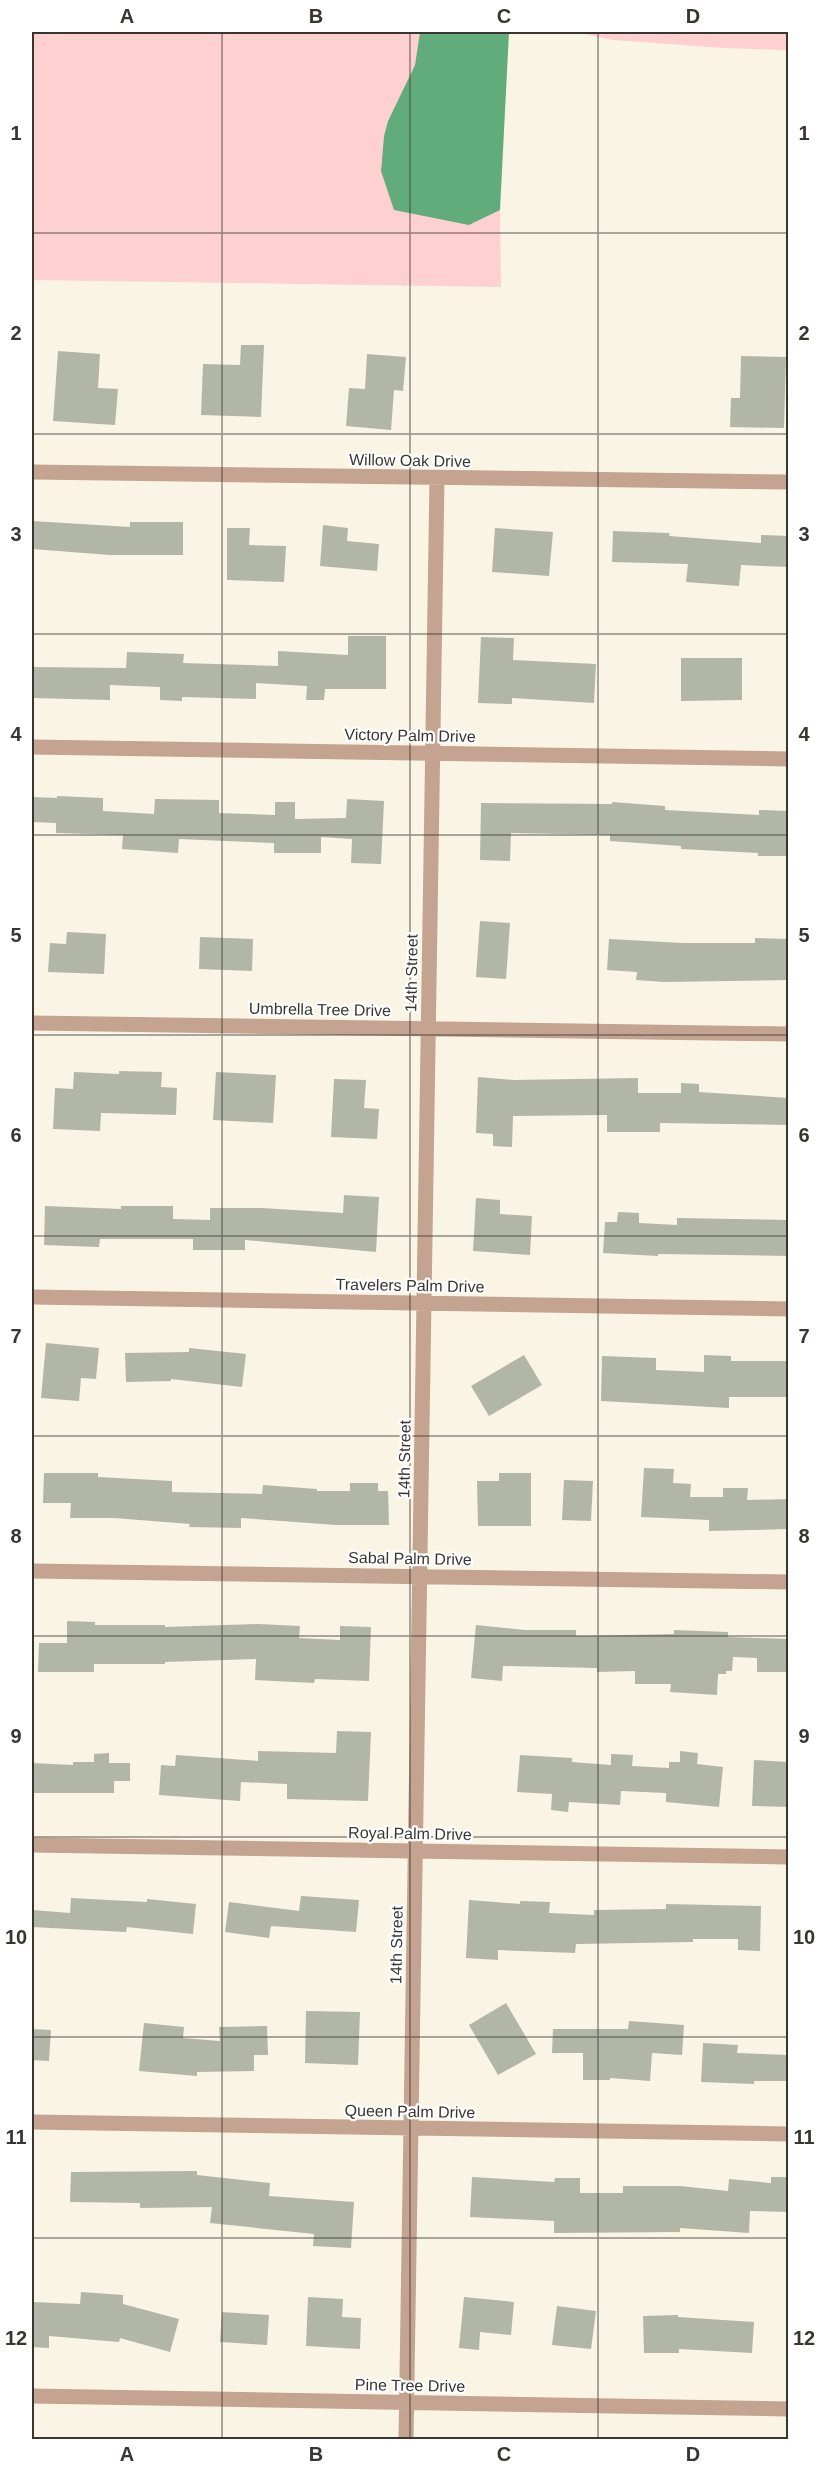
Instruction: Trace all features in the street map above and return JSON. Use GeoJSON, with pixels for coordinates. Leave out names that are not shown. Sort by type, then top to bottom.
{"type":"FeatureCollection","features":[{"type":"Feature","properties":{"kind":"street","name":"Willow Oak Drive"},"geometry":{"type":"LineString","coordinates":[[32,472],[789,482]]}},
{"type":"Feature","properties":{"kind":"street","name":"14th Street"},"geometry":{"type":"LineString","coordinates":[[406,2439],[437,478]]}},
{"type":"Feature","properties":{"kind":"street","name":"Victory Palm Drive"},"geometry":{"type":"LineString","coordinates":[[32,747],[789,759]]}},
{"type":"Feature","properties":{"kind":"street","name":"Umbrella Tree Drive"},"geometry":{"type":"LineString","coordinates":[[32,1023],[789,1034]]}},
{"type":"Feature","properties":{"kind":"street","name":"Travelers Palm Drive"},"geometry":{"type":"LineString","coordinates":[[32,1297],[789,1309]]}},
{"type":"Feature","properties":{"kind":"street","name":"Sabal Palm Drive"},"geometry":{"type":"LineString","coordinates":[[32,1571],[789,1582]]}},
{"type":"Feature","properties":{"kind":"street","name":"Royal Palm Drive"},"geometry":{"type":"LineString","coordinates":[[32,1845],[789,1857]]}},
{"type":"Feature","properties":{"kind":"street","name":"Queen Palm Drive"},"geometry":{"type":"LineString","coordinates":[[32,2122],[789,2134]]}},
{"type":"Feature","properties":{"kind":"street","name":"Pine Tree Drive"},"geometry":{"type":"LineString","coordinates":[[32,2397],[789,2409]]}},
{"type":"Feature","properties":{"kind":"shaded area"},"geometry":{"type":"Polygon","coordinates":[[[32,32],[420,32],[415,65],[388,121],[384,136],[381,171],[469,225],[500,210],[501,287],[32,280],[32,32]]]}},
{"type":"Feature","properties":{"kind":"shaded area"},"geometry":{"type":"Polygon","coordinates":[[[420,32],[509,32],[500,210],[469,225],[394,210],[381,171],[384,136],[388,121],[415,65],[420,32]]]}},
{"type":"Feature","properties":{"kind":"shaded area"},"geometry":{"type":"Polygon","coordinates":[[[574,32],[788,32],[788,50],[613,40],[574,32]]]}},
{"type":"Feature","properties":{"kind":"building"},"geometry":{"type":"Polygon","coordinates":[[[241,345],[264,345],[261,417],[201,415],[203,364],[240,365],[241,345]]]}},
{"type":"Feature","properties":{"kind":"building"},"geometry":{"type":"Polygon","coordinates":[[[58,351],[100,354],[98,388],[118,389],[115,425],[53,421],[58,351]]]}},
{"type":"Feature","properties":{"kind":"building"},"geometry":{"type":"Polygon","coordinates":[[[367,354],[406,357],[403,391],[394,390],[391,430],[346,426],[349,388],[365,389],[367,354]]]}},
{"type":"Feature","properties":{"kind":"building"},"geometry":{"type":"Polygon","coordinates":[[[741,356],[786,357],[784,428],[730,427],[731,398],[740,398],[741,356]]]}},
{"type":"Feature","properties":{"kind":"building"},"geometry":{"type":"Polygon","coordinates":[[[32,521],[130,527],[130,522],[183,522],[183,555],[110,555],[32,549],[32,521]]]}},
{"type":"Feature","properties":{"kind":"building"},"geometry":{"type":"Polygon","coordinates":[[[323,525],[348,528],[347,541],[379,544],[377,571],[320,566],[323,525]]]}},
{"type":"Feature","properties":{"kind":"building"},"geometry":{"type":"Polygon","coordinates":[[[227,528],[250,528],[249,545],[286,546],[284,582],[227,580],[227,528]]]}},
{"type":"Feature","properties":{"kind":"building"},"geometry":{"type":"Polygon","coordinates":[[[495,528],[553,532],[549,576],[492,572],[495,528]]]}},
{"type":"Feature","properties":{"kind":"building"},"geometry":{"type":"Polygon","coordinates":[[[613,531],[670,533],[669,536],[761,543],[761,535],[789,536],[789,567],[741,565],[739,586],[686,582],[688,564],[612,562],[613,531]]]}},
{"type":"Feature","properties":{"kind":"building"},"geometry":{"type":"Polygon","coordinates":[[[348,636],[386,636],[386,689],[325,689],[324,700],[306,700],[307,686],[256,683],[256,699],[182,697],[182,701],[160,700],[160,687],[110,685],[110,700],[32,698],[32,667],[126,668],[127,652],[184,654],[183,663],[278,666],[278,651],[348,655],[348,636]]]}},
{"type":"Feature","properties":{"kind":"building"},"geometry":{"type":"Polygon","coordinates":[[[481,637],[514,638],[513,660],[596,664],[594,703],[512,698],[512,704],[478,703],[481,637]]]}},
{"type":"Feature","properties":{"kind":"building"},"geometry":{"type":"Polygon","coordinates":[[[681,658],[742,658],[742,700],[681,701],[681,658]]]}},
{"type":"Feature","properties":{"kind":"building"},"geometry":{"type":"Polygon","coordinates":[[[57,796],[103,798],[103,811],[154,814],[155,799],[219,800],[219,813],[275,815],[275,802],[295,802],[295,819],[346,818],[347,799],[384,801],[381,864],[351,863],[352,839],[321,837],[321,853],[274,853],[274,843],[179,839],[178,853],[122,849],[123,835],[56,833],[56,823],[32,822],[32,797],[57,798],[57,796]]]}},
{"type":"Feature","properties":{"kind":"building"},"geometry":{"type":"Polygon","coordinates":[[[612,802],[665,806],[665,810],[759,815],[759,810],[789,811],[789,856],[758,856],[758,853],[681,849],[681,846],[610,841],[610,835],[511,833],[510,861],[480,860],[481,803],[612,804],[612,802]]]}},
{"type":"Feature","properties":{"kind":"building"},"geometry":{"type":"Polygon","coordinates":[[[480,921],[510,923],[506,979],[476,977],[480,921]]]}},
{"type":"Feature","properties":{"kind":"building"},"geometry":{"type":"Polygon","coordinates":[[[67,932],[106,934],[104,974],[48,972],[50,943],[66,944],[67,932]]]}},
{"type":"Feature","properties":{"kind":"building"},"geometry":{"type":"Polygon","coordinates":[[[200,937],[253,939],[252,971],[199,969],[200,937]]]}},
{"type":"Feature","properties":{"kind":"building"},"geometry":{"type":"Polygon","coordinates":[[[755,938],[789,939],[789,980],[664,982],[636,980],[637,972],[607,970],[609,939],[682,943],[755,943],[755,938]]]}},
{"type":"Feature","properties":{"kind":"building"},"geometry":{"type":"Polygon","coordinates":[[[119,1071],[162,1072],[161,1087],[177,1088],[176,1115],[101,1113],[100,1131],[53,1129],[55,1088],[73,1089],[74,1072],[119,1074],[119,1071]]]}},
{"type":"Feature","properties":{"kind":"building"},"geometry":{"type":"Polygon","coordinates":[[[216,1072],[276,1075],[273,1123],[213,1120],[216,1072]]]}},
{"type":"Feature","properties":{"kind":"building"},"geometry":{"type":"Polygon","coordinates":[[[478,1077],[514,1080],[638,1078],[638,1093],[681,1093],[681,1083],[699,1084],[699,1092],[789,1098],[789,1125],[660,1123],[660,1132],[607,1132],[607,1115],[513,1116],[512,1147],[493,1146],[493,1134],[476,1133],[478,1077]]]}},
{"type":"Feature","properties":{"kind":"building"},"geometry":{"type":"Polygon","coordinates":[[[334,1079],[366,1080],[364,1108],[379,1109],[377,1139],[331,1137],[334,1079]]]}},
{"type":"Feature","properties":{"kind":"building"},"geometry":{"type":"Polygon","coordinates":[[[344,1195],[379,1197],[376,1252],[245,1240],[245,1250],[193,1250],[193,1239],[100,1239],[99,1247],[44,1245],[45,1206],[121,1209],[121,1206],[173,1206],[173,1219],[210,1220],[210,1208],[262,1208],[343,1213],[344,1195]]]}},
{"type":"Feature","properties":{"kind":"building"},"geometry":{"type":"Polygon","coordinates":[[[476,1198],[500,1200],[500,1214],[532,1216],[530,1255],[473,1251],[476,1198]]]}},
{"type":"Feature","properties":{"kind":"building"},"geometry":{"type":"Polygon","coordinates":[[[618,1212],[639,1213],[639,1223],[677,1225],[677,1218],[789,1220],[789,1256],[658,1254],[658,1256],[603,1253],[605,1222],[617,1222],[618,1212]]]}},
{"type":"Feature","properties":{"kind":"building"},"geometry":{"type":"Polygon","coordinates":[[[46,1343],[99,1348],[96,1379],[81,1378],[79,1401],[41,1398],[46,1343]]]}},
{"type":"Feature","properties":{"kind":"building"},"geometry":{"type":"Polygon","coordinates":[[[189,1348],[246,1354],[242,1387],[171,1379],[171,1381],[126,1382],[125,1353],[189,1352],[189,1348]]]}},
{"type":"Feature","properties":{"kind":"building"},"geometry":{"type":"Polygon","coordinates":[[[524,1355],[542,1385],[489,1416],[471,1386],[524,1355]]]}},
{"type":"Feature","properties":{"kind":"building"},"geometry":{"type":"Polygon","coordinates":[[[704,1355],[731,1356],[731,1361],[789,1361],[789,1397],[729,1397],[729,1408],[601,1401],[602,1356],[656,1358],[656,1370],[704,1372],[704,1355]]]}},
{"type":"Feature","properties":{"kind":"building"},"geometry":{"type":"Polygon","coordinates":[[[644,1468],[674,1469],[673,1483],[691,1484],[690,1497],[723,1497],[723,1488],[748,1488],[747,1500],[789,1499],[789,1529],[709,1531],[709,1520],[641,1517],[644,1468]]]}},
{"type":"Feature","properties":{"kind":"building"},"geometry":{"type":"Polygon","coordinates":[[[44,1473],[98,1473],[98,1477],[172,1481],[172,1492],[262,1494],[263,1485],[317,1489],[317,1491],[350,1491],[350,1483],[378,1483],[378,1491],[388,1491],[389,1525],[336,1525],[241,1518],[241,1528],[189,1527],[190,1524],[114,1518],[70,1518],[71,1503],[43,1503],[44,1473]]]}},
{"type":"Feature","properties":{"kind":"building"},"geometry":{"type":"Polygon","coordinates":[[[499,1473],[531,1473],[531,1526],[478,1526],[477,1481],[499,1481],[499,1473]]]}},
{"type":"Feature","properties":{"kind":"building"},"geometry":{"type":"Polygon","coordinates":[[[564,1480],[593,1481],[591,1521],[562,1520],[564,1480]]]}},
{"type":"Feature","properties":{"kind":"building"},"geometry":{"type":"Polygon","coordinates":[[[67,1621],[95,1622],[95,1625],[165,1625],[165,1627],[258,1624],[300,1626],[299,1638],[340,1640],[340,1626],[371,1627],[369,1681],[315,1679],[314,1683],[255,1680],[256,1659],[165,1662],[165,1664],[94,1664],[94,1672],[38,1672],[39,1643],[67,1643],[67,1621]]]}},
{"type":"Feature","properties":{"kind":"building"},"geometry":{"type":"Polygon","coordinates":[[[476,1625],[525,1630],[576,1630],[576,1636],[674,1634],[674,1630],[728,1632],[728,1637],[789,1639],[789,1672],[757,1672],[757,1658],[733,1657],[732,1671],[718,1674],[717,1695],[670,1692],[671,1684],[635,1684],[635,1671],[597,1672],[597,1668],[503,1666],[502,1681],[471,1678],[476,1625]]]}},
{"type":"Feature","properties":{"kind":"building"},"geometry":{"type":"Polygon","coordinates":[[[337,1731],[371,1732],[368,1801],[287,1799],[287,1784],[241,1782],[240,1801],[159,1795],[161,1765],[175,1766],[176,1755],[258,1761],[258,1751],[336,1753],[337,1731]]]}},
{"type":"Feature","properties":{"kind":"building"},"geometry":{"type":"Polygon","coordinates":[[[680,1751],[698,1753],[697,1764],[723,1767],[719,1807],[666,1802],[666,1793],[621,1791],[620,1805],[569,1802],[568,1812],[551,1810],[552,1794],[517,1792],[520,1755],[572,1758],[572,1762],[611,1765],[611,1754],[633,1755],[632,1766],[669,1768],[669,1762],[680,1762],[680,1751]]]}},
{"type":"Feature","properties":{"kind":"building"},"geometry":{"type":"Polygon","coordinates":[[[109,1753],[109,1763],[130,1763],[130,1781],[114,1781],[114,1793],[32,1793],[32,1763],[73,1765],[73,1762],[94,1762],[94,1754],[109,1753]]]}},
{"type":"Feature","properties":{"kind":"building"},"geometry":{"type":"Polygon","coordinates":[[[754,1760],[789,1762],[789,1807],[752,1806],[754,1760]]]}},
{"type":"Feature","properties":{"kind":"building"},"geometry":{"type":"Polygon","coordinates":[[[301,1896],[359,1900],[356,1932],[271,1926],[269,1938],[225,1932],[229,1902],[299,1911],[301,1896]]]}},
{"type":"Feature","properties":{"kind":"building"},"geometry":{"type":"Polygon","coordinates":[[[71,1898],[147,1902],[147,1899],[196,1904],[193,1934],[127,1927],[126,1932],[32,1927],[32,1910],[70,1913],[71,1898]]]}},
{"type":"Feature","properties":{"kind":"building"},"geometry":{"type":"Polygon","coordinates":[[[469,1900],[520,1904],[520,1901],[550,1902],[549,1913],[594,1915],[594,1910],[666,1909],[666,1904],[761,1906],[760,1951],[738,1950],[738,1939],[693,1939],[693,1942],[576,1944],[575,1953],[498,1950],[498,1960],[466,1958],[469,1900]]]}},
{"type":"Feature","properties":{"kind":"building"},"geometry":{"type":"Polygon","coordinates":[[[506,2003],[536,2054],[498,2075],[469,2025],[506,2003]]]}},
{"type":"Feature","properties":{"kind":"building"},"geometry":{"type":"Polygon","coordinates":[[[306,2011],[360,2012],[358,2065],[305,2063],[306,2011]]]}},
{"type":"Feature","properties":{"kind":"building"},"geometry":{"type":"Polygon","coordinates":[[[629,2021],[684,2025],[682,2055],[652,2053],[650,2081],[610,2078],[610,2080],[583,2080],[583,2053],[552,2053],[553,2029],[628,2029],[629,2021]]]}},
{"type":"Feature","properties":{"kind":"building"},"geometry":{"type":"Polygon","coordinates":[[[144,2023],[184,2027],[183,2038],[220,2041],[219,2027],[267,2026],[268,2055],[254,2055],[254,2071],[197,2072],[197,2076],[139,2071],[144,2023]]]}},
{"type":"Feature","properties":{"kind":"building"},"geometry":{"type":"Polygon","coordinates":[[[32,2029],[51,2030],[49,2061],[32,2060],[32,2029]]]}},
{"type":"Feature","properties":{"kind":"building"},"geometry":{"type":"Polygon","coordinates":[[[703,2043],[738,2045],[737,2053],[789,2055],[789,2081],[754,2081],[754,2084],[701,2082],[703,2043]]]}},
{"type":"Feature","properties":{"kind":"building"},"geometry":{"type":"Polygon","coordinates":[[[197,2171],[197,2175],[270,2183],[269,2196],[354,2202],[351,2248],[313,2246],[314,2234],[210,2223],[212,2207],[140,2208],[140,2203],[70,2202],[71,2172],[197,2171]]]}},
{"type":"Feature","properties":{"kind":"building"},"geometry":{"type":"Polygon","coordinates":[[[472,2177],[554,2182],[555,2178],[580,2178],[580,2193],[623,2193],[623,2186],[680,2186],[728,2191],[729,2179],[771,2183],[771,2177],[789,2177],[789,2212],[750,2211],[749,2233],[680,2228],[680,2232],[554,2233],[554,2221],[470,2217],[472,2177]]]}},
{"type":"Feature","properties":{"kind":"building"},"geometry":{"type":"Polygon","coordinates":[[[81,2292],[123,2295],[123,2304],[179,2319],[170,2352],[120,2338],[119,2342],[49,2336],[49,2348],[32,2347],[32,2302],[80,2304],[81,2292]]]}},
{"type":"Feature","properties":{"kind":"building"},"geometry":{"type":"Polygon","coordinates":[[[308,2297],[343,2299],[342,2317],[361,2318],[360,2349],[306,2346],[308,2297]]]}},
{"type":"Feature","properties":{"kind":"building"},"geometry":{"type":"Polygon","coordinates":[[[464,2297],[514,2302],[511,2335],[480,2332],[479,2350],[459,2348],[464,2297]]]}},
{"type":"Feature","properties":{"kind":"building"},"geometry":{"type":"Polygon","coordinates":[[[557,2306],[596,2311],[591,2349],[552,2345],[557,2306]]]}},
{"type":"Feature","properties":{"kind":"building"},"geometry":{"type":"Polygon","coordinates":[[[222,2312],[269,2315],[267,2345],[220,2342],[222,2312]]]}},
{"type":"Feature","properties":{"kind":"building"},"geometry":{"type":"Polygon","coordinates":[[[678,2315],[678,2317],[754,2322],[752,2353],[679,2349],[679,2353],[644,2353],[643,2316],[678,2315]]]}}]}
